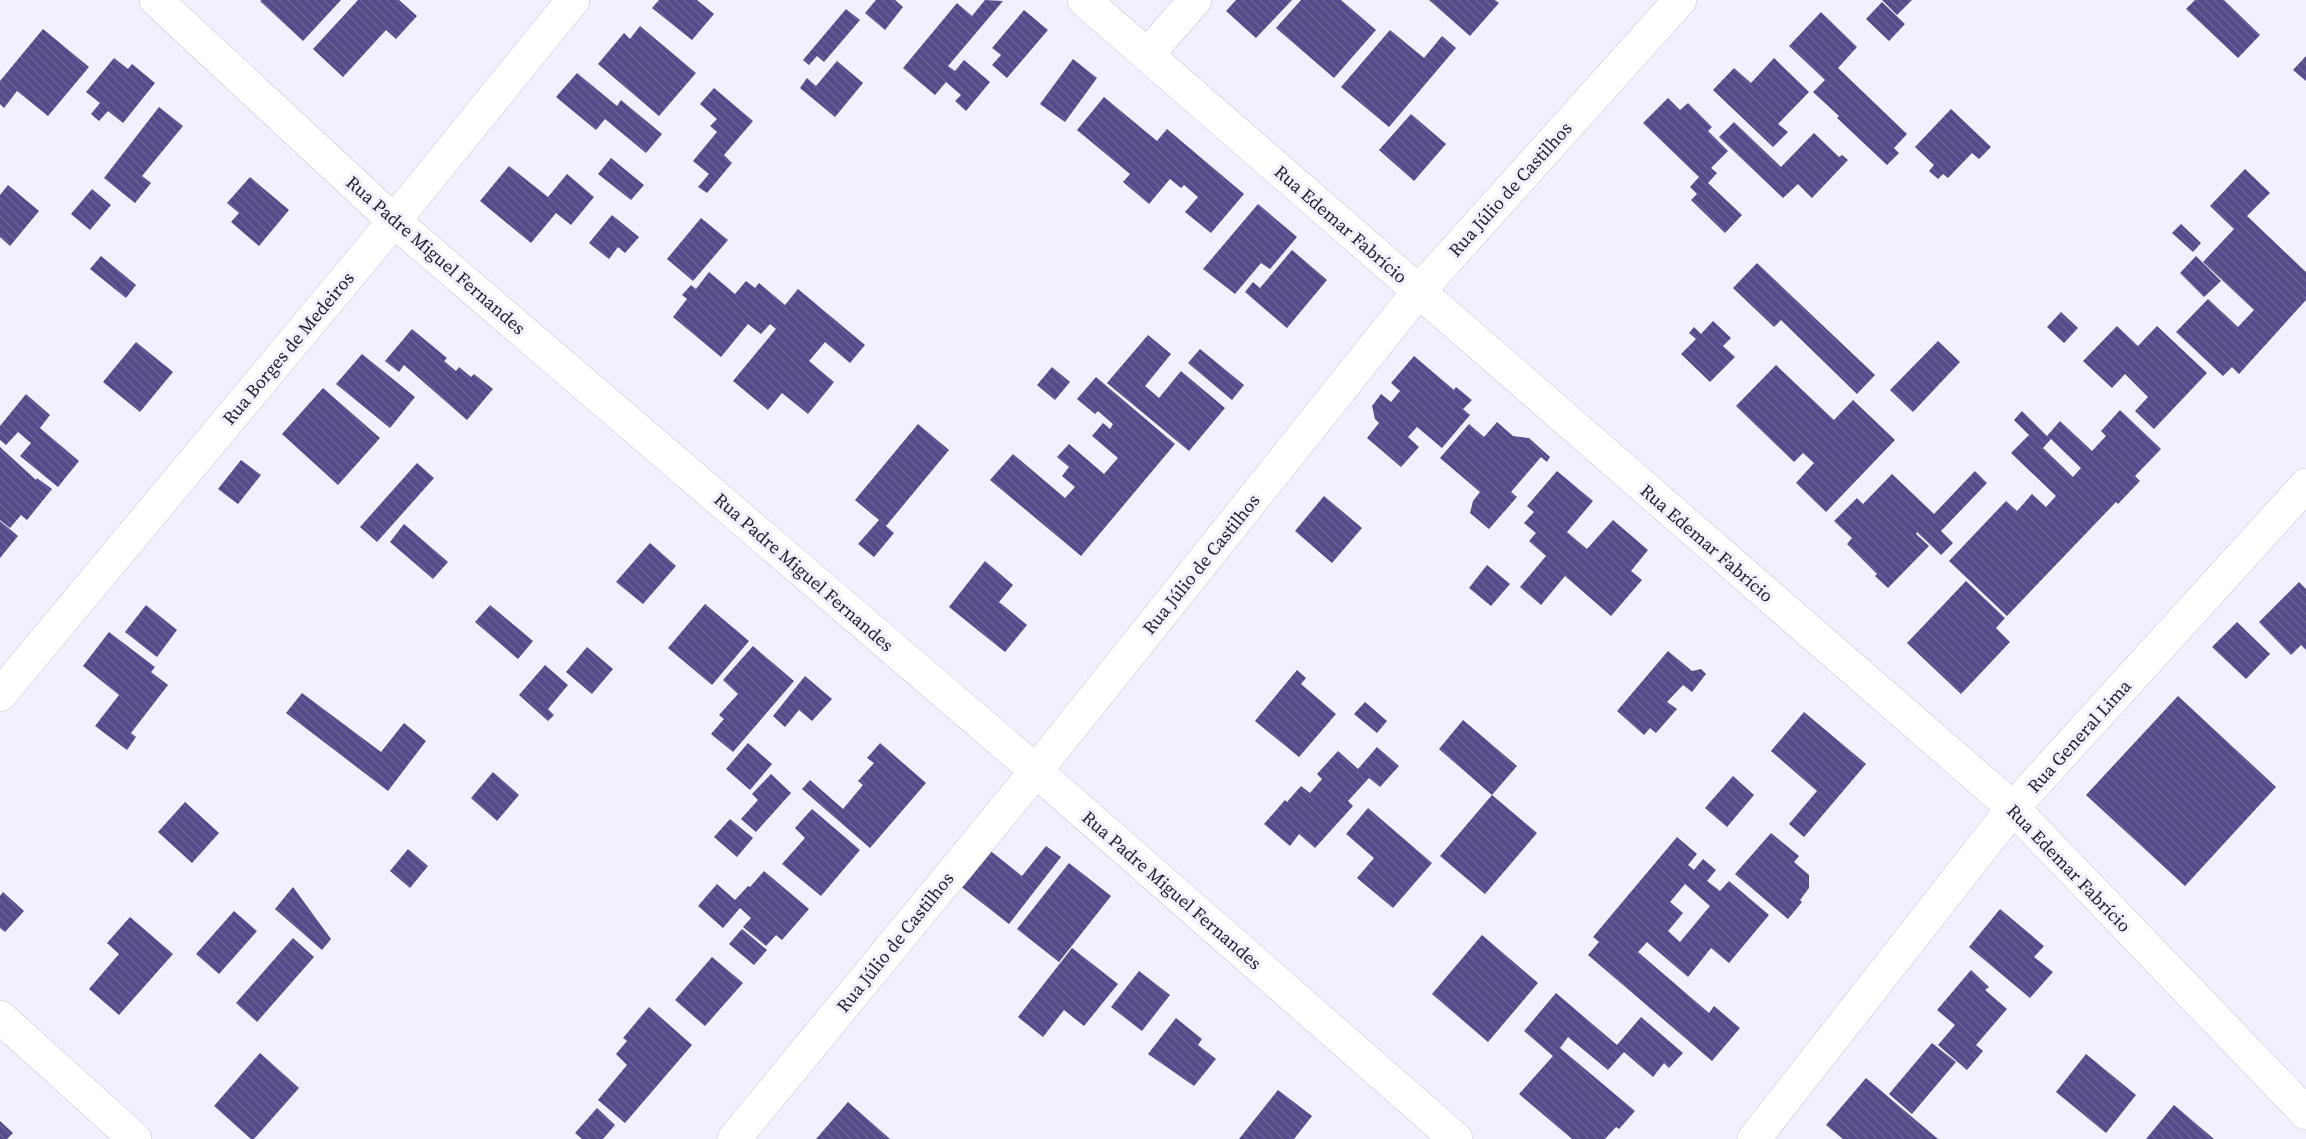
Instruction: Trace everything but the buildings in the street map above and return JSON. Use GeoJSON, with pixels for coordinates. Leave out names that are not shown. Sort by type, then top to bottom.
{"type":"FeatureCollection","features":[{"type":"Feature","properties":{"kind":"street","name":"Rua Padre Miguel Fernandes"},"geometry":{"type":"LineString","coordinates":[[156,0],[394,221],[1036,771],[1456,1139]]}},
{"type":"Feature","properties":{"kind":"street","name":"Rua Borges de Medeiros"},"geometry":{"type":"LineString","coordinates":[[0,695],[394,221],[573,0]]}},
{"type":"Feature","properties":{"kind":"street","name":"Rua Edemar Fabrício"},"geometry":{"type":"LineString","coordinates":[[1084,0],[2013,808],[2305,1109]]}},
{"type":"Feature","properties":{"kind":"street"},"geometry":{"type":"LineString","coordinates":[[1148,54],[1195,0]]}},
{"type":"Feature","properties":{"kind":"street","name":"Rua Júlio de Castilhos"},"geometry":{"type":"LineString","coordinates":[[734,1139],[1036,771],[1418,292],[1680,0]]}},
{"type":"Feature","properties":{"kind":"street","name":"Rua General Lima"},"geometry":{"type":"LineString","coordinates":[[1754,1139],[2013,808],[2306,485]]}},
{"type":"Feature","properties":{"kind":"street"},"geometry":{"type":"LineString","coordinates":[[0,1017],[135,1139]]}}]}
